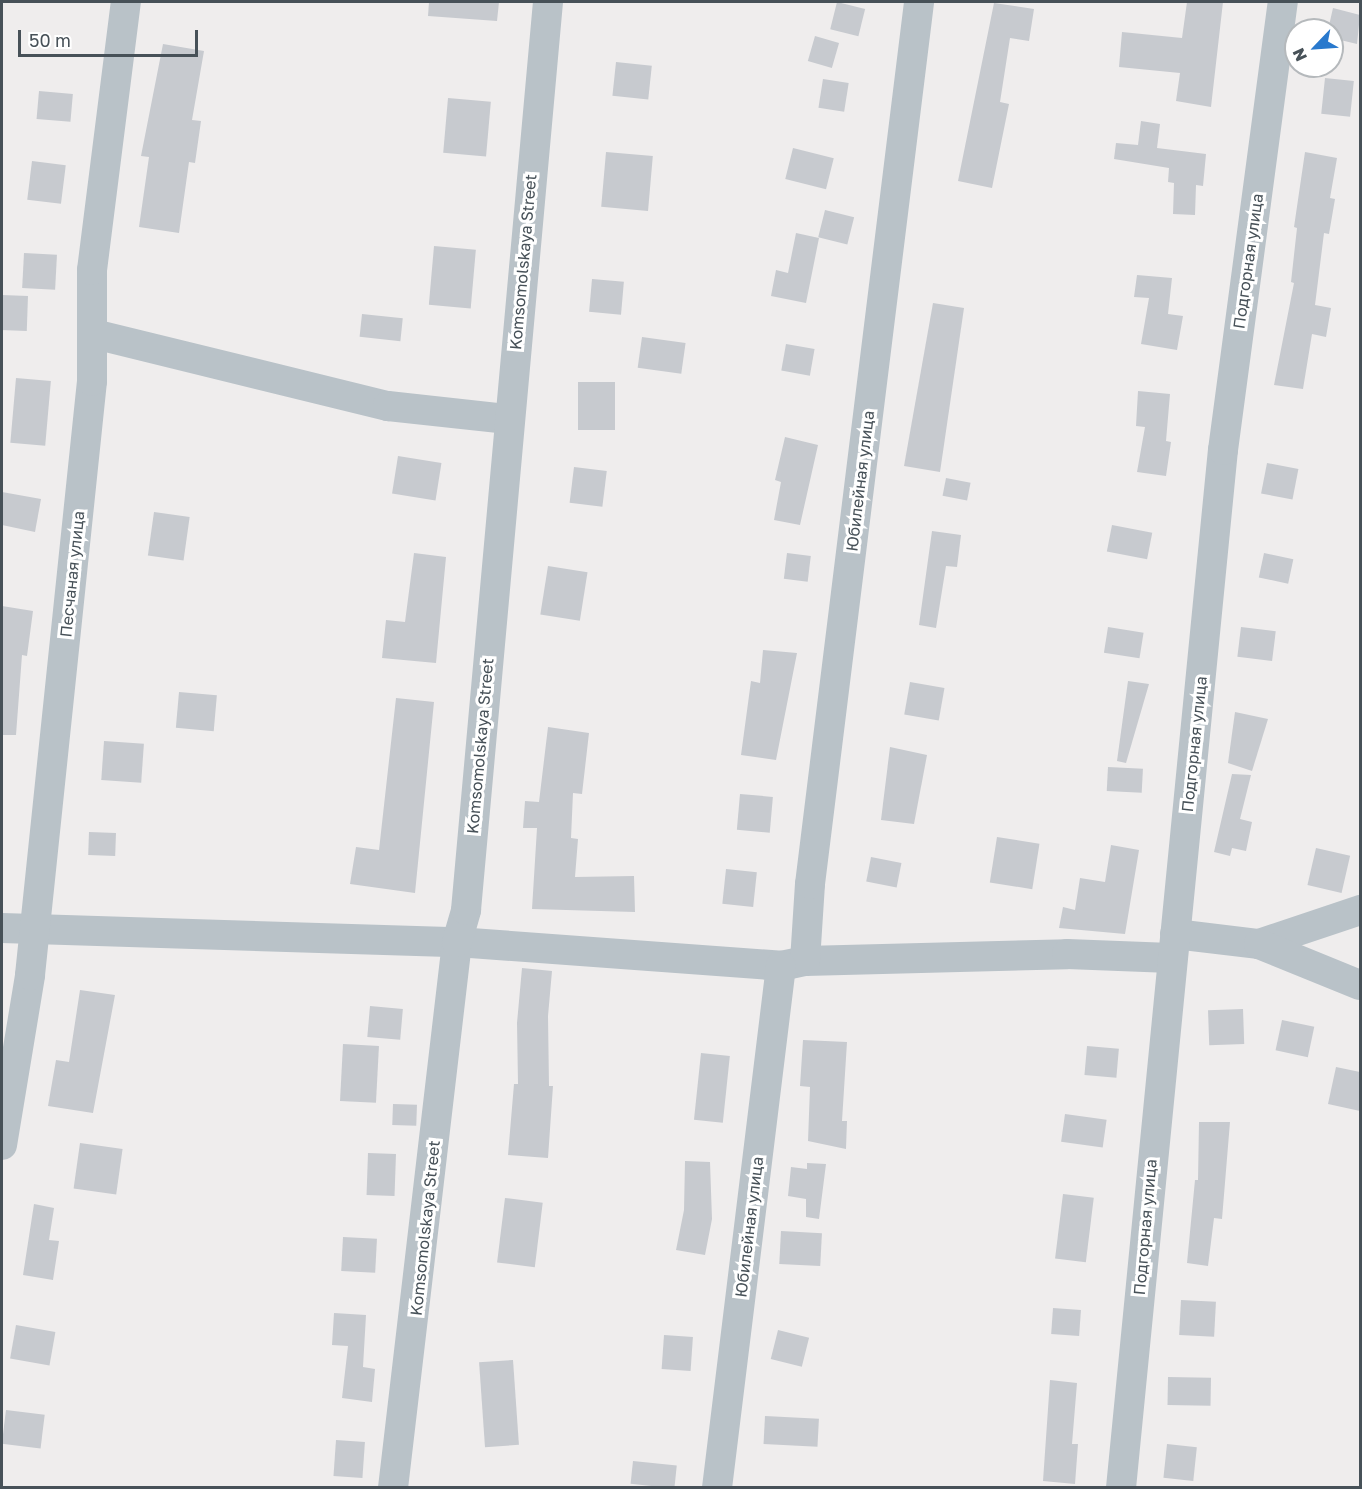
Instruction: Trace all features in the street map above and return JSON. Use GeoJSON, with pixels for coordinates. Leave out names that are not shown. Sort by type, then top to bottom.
{"type":"FeatureCollection","features":[{"type":"Feature","properties":{"kind":"street","name":"Песчаная улица"},"geometry":{"type":"LineString","coordinates":[[2,1145],[30,975],[80,510],[94,334],[92,270],[126,2]]}},
{"type":"Feature","properties":{"kind":"street","name":"Komsomolskaya Street"},"geometry":{"type":"LineString","coordinates":[[393,1488],[457,942],[466,910],[508,419],[548,2]]}},
{"type":"Feature","properties":{"kind":"street","name":"Юбилейная улица"},"geometry":{"type":"LineString","coordinates":[[717,1488],[793,963],[810,884],[920,2]]}},
{"type":"Feature","properties":{"kind":"street","name":"Подгорная улица"},"geometry":{"type":"LineString","coordinates":[[1121,1488],[1223,450],[1283,2]]}},
{"type":"Feature","properties":{"kind":"street"},"geometry":{"type":"LineString","coordinates":[[94,334],[388,406],[508,419]]}},
{"type":"Feature","properties":{"kind":"street"},"geometry":{"type":"LineString","coordinates":[[2,928],[33,931],[457,942],[793,963],[1067,954],[1173,946],[1259,944],[1360,910]]}},
{"type":"Feature","properties":{"kind":"street"},"geometry":{"type":"LineString","coordinates":[[1259,944],[1360,985]]}},
{"type":"Feature","properties":{"kind":"building"},"geometry":{"type":"Polygon","coordinates":[[[429,2],[499,2],[497,21],[428,16],[429,2]]]}},
{"type":"Feature","properties":{"kind":"building"},"geometry":{"type":"Polygon","coordinates":[[[837,2],[865,9],[858,36],[830,29],[837,2]]]}},
{"type":"Feature","properties":{"kind":"building"},"geometry":{"type":"Polygon","coordinates":[[[1187,2],[1223,2],[1211,107],[1176,101],[1180,73],[1119,67],[1122,32],[1182,38],[1187,2]]]}},
{"type":"Feature","properties":{"kind":"building"},"geometry":{"type":"Polygon","coordinates":[[[994,3],[1034,9],[1029,41],[1010,38],[1000,102],[1009,104],[992,188],[958,181],[994,3]]]}},
{"type":"Feature","properties":{"kind":"building"},"geometry":{"type":"Polygon","coordinates":[[[1333,8],[1360,15],[1357,44],[1344,41],[1344,18],[1331,18],[1333,8]]]}},
{"type":"Feature","properties":{"kind":"building"},"geometry":{"type":"Polygon","coordinates":[[[815,36],[839,43],[832,68],[808,61],[815,36]]]}},
{"type":"Feature","properties":{"kind":"building"},"geometry":{"type":"Polygon","coordinates":[[[163,44],[204,51],[192,120],[201,121],[195,163],[189,162],[179,233],[139,227],[149,157],[141,156],[163,44]]]}},
{"type":"Feature","properties":{"kind":"building"},"geometry":{"type":"Polygon","coordinates":[[[616,62],[652,66],[648,100],[612,96],[616,62]]]}},
{"type":"Feature","properties":{"kind":"building"},"geometry":{"type":"Polygon","coordinates":[[[1325,78],[1354,81],[1350,117],[1321,114],[1325,78]]]}},
{"type":"Feature","properties":{"kind":"building"},"geometry":{"type":"Polygon","coordinates":[[[823,79],[849,83],[844,112],[818,108],[823,79]]]}},
{"type":"Feature","properties":{"kind":"building"},"geometry":{"type":"Polygon","coordinates":[[[39,91],[73,94],[70,122],[37,119],[39,91]]]}},
{"type":"Feature","properties":{"kind":"building"},"geometry":{"type":"Polygon","coordinates":[[[448,98],[491,102],[486,157],[443,153],[448,98]]]}},
{"type":"Feature","properties":{"kind":"building"},"geometry":{"type":"Polygon","coordinates":[[[1141,121],[1160,124],[1157,148],[1206,154],[1203,186],[1196,185],[1195,215],[1173,214],[1174,183],[1168,182],[1169,168],[1114,159],[1116,143],[1138,145],[1141,121]]]}},
{"type":"Feature","properties":{"kind":"building"},"geometry":{"type":"Polygon","coordinates":[[[793,148],[834,158],[826,189],[785,179],[793,148]]]}},
{"type":"Feature","properties":{"kind":"building"},"geometry":{"type":"Polygon","coordinates":[[[606,152],[653,156],[648,211],[601,207],[606,152]]]}},
{"type":"Feature","properties":{"kind":"building"},"geometry":{"type":"Polygon","coordinates":[[[1305,152],[1337,158],[1330,198],[1335,199],[1329,234],[1324,233],[1315,305],[1331,308],[1326,337],[1312,334],[1303,389],[1274,385],[1294,283],[1291,282],[1297,228],[1294,227],[1305,152]]]}},
{"type":"Feature","properties":{"kind":"building"},"geometry":{"type":"Polygon","coordinates":[[[32,161],[66,165],[61,204],[27,200],[32,161]]]}},
{"type":"Feature","properties":{"kind":"building"},"geometry":{"type":"Polygon","coordinates":[[[825,210],[854,217],[847,244],[818,237],[825,210]]]}},
{"type":"Feature","properties":{"kind":"building"},"geometry":{"type":"Polygon","coordinates":[[[796,233],[819,238],[806,303],[771,296],[776,270],[788,273],[796,233]]]}},
{"type":"Feature","properties":{"kind":"building"},"geometry":{"type":"Polygon","coordinates":[[[434,246],[476,250],[471,308],[429,305],[434,246]]]}},
{"type":"Feature","properties":{"kind":"building"},"geometry":{"type":"Polygon","coordinates":[[[24,253],[57,255],[55,290],[22,288],[24,253]]]}},
{"type":"Feature","properties":{"kind":"building"},"geometry":{"type":"Polygon","coordinates":[[[1137,275],[1172,278],[1168,314],[1183,316],[1177,350],[1141,344],[1149,298],[1134,297],[1137,275]]]}},
{"type":"Feature","properties":{"kind":"building"},"geometry":{"type":"Polygon","coordinates":[[[592,279],[624,282],[621,315],[589,312],[592,279]]]}},
{"type":"Feature","properties":{"kind":"building"},"geometry":{"type":"Polygon","coordinates":[[[2,295],[28,296],[27,331],[2,330],[2,295]]]}},
{"type":"Feature","properties":{"kind":"building"},"geometry":{"type":"Polygon","coordinates":[[[933,303],[964,308],[940,472],[904,466],[933,303]]]}},
{"type":"Feature","properties":{"kind":"building"},"geometry":{"type":"Polygon","coordinates":[[[362,314],[403,318],[400,341],[360,337],[362,314]]]}},
{"type":"Feature","properties":{"kind":"building"},"geometry":{"type":"Polygon","coordinates":[[[642,337],[686,343],[681,374],[638,368],[642,337]]]}},
{"type":"Feature","properties":{"kind":"building"},"geometry":{"type":"Polygon","coordinates":[[[786,344],[815,349],[810,376],[781,371],[786,344]]]}},
{"type":"Feature","properties":{"kind":"building"},"geometry":{"type":"Polygon","coordinates":[[[16,378],[51,381],[45,446],[10,443],[16,378]]]}},
{"type":"Feature","properties":{"kind":"building"},"geometry":{"type":"Polygon","coordinates":[[[578,382],[615,382],[615,430],[578,430],[578,382]]]}},
{"type":"Feature","properties":{"kind":"building"},"geometry":{"type":"Polygon","coordinates":[[[1138,391],[1170,394],[1166,441],[1171,442],[1166,476],[1137,472],[1145,427],[1136,426],[1138,391]]]}},
{"type":"Feature","properties":{"kind":"building"},"geometry":{"type":"Polygon","coordinates":[[[785,437],[818,445],[800,525],[774,520],[781,482],[775,480],[785,437]]]}},
{"type":"Feature","properties":{"kind":"building"},"geometry":{"type":"Polygon","coordinates":[[[398,456],[441,463],[436,500],[392,494],[398,456]]]}},
{"type":"Feature","properties":{"kind":"building"},"geometry":{"type":"Polygon","coordinates":[[[1267,463],[1298,469],[1292,500],[1261,493],[1267,463]]]}},
{"type":"Feature","properties":{"kind":"building"},"geometry":{"type":"Polygon","coordinates":[[[574,467],[607,471],[602,507],[570,503],[574,467]]]}},
{"type":"Feature","properties":{"kind":"building"},"geometry":{"type":"Polygon","coordinates":[[[946,478],[971,483],[967,500],[943,496],[946,478]]]}},
{"type":"Feature","properties":{"kind":"building"},"geometry":{"type":"Polygon","coordinates":[[[2,492],[41,499],[35,532],[2,525],[2,492]]]}},
{"type":"Feature","properties":{"kind":"building"},"geometry":{"type":"Polygon","coordinates":[[[154,512],[190,517],[184,561],[148,556],[154,512]]]}},
{"type":"Feature","properties":{"kind":"building"},"geometry":{"type":"Polygon","coordinates":[[[1112,525],[1152,533],[1147,559],[1107,552],[1112,525]]]}},
{"type":"Feature","properties":{"kind":"building"},"geometry":{"type":"Polygon","coordinates":[[[932,531],[961,535],[957,567],[946,566],[936,628],[919,625],[932,531]]]}},
{"type":"Feature","properties":{"kind":"building"},"geometry":{"type":"Polygon","coordinates":[[[414,553],[446,557],[436,663],[382,658],[386,620],[405,622],[414,553]]]}},
{"type":"Feature","properties":{"kind":"building"},"geometry":{"type":"Polygon","coordinates":[[[787,553],[811,556],[808,582],[784,579],[787,553]]]}},
{"type":"Feature","properties":{"kind":"building"},"geometry":{"type":"Polygon","coordinates":[[[1264,553],[1293,559],[1288,584],[1259,577],[1264,553]]]}},
{"type":"Feature","properties":{"kind":"building"},"geometry":{"type":"Polygon","coordinates":[[[548,566],[588,572],[580,621],[540,614],[548,566]]]}},
{"type":"Feature","properties":{"kind":"building"},"geometry":{"type":"Polygon","coordinates":[[[2,606],[33,611],[27,656],[22,655],[16,735],[2,735],[2,606]]]}},
{"type":"Feature","properties":{"kind":"building"},"geometry":{"type":"Polygon","coordinates":[[[1108,627],[1144,633],[1139,658],[1104,653],[1108,627]]]}},
{"type":"Feature","properties":{"kind":"building"},"geometry":{"type":"Polygon","coordinates":[[[1241,627],[1276,631],[1272,661],[1237,657],[1241,627]]]}},
{"type":"Feature","properties":{"kind":"building"},"geometry":{"type":"Polygon","coordinates":[[[763,650],[797,653],[776,760],[741,755],[751,681],[760,683],[763,650]]]}},
{"type":"Feature","properties":{"kind":"building"},"geometry":{"type":"Polygon","coordinates":[[[1128,681],[1149,684],[1126,763],[1117,761],[1128,681]]]}},
{"type":"Feature","properties":{"kind":"building"},"geometry":{"type":"Polygon","coordinates":[[[910,682],[944,688],[939,721],[904,714],[910,682]]]}},
{"type":"Feature","properties":{"kind":"building"},"geometry":{"type":"Polygon","coordinates":[[[179,692],[217,695],[214,731],[176,728],[179,692]]]}},
{"type":"Feature","properties":{"kind":"building"},"geometry":{"type":"Polygon","coordinates":[[[396,698],[434,702],[415,893],[350,884],[356,847],[379,850],[396,698]]]}},
{"type":"Feature","properties":{"kind":"building"},"geometry":{"type":"Polygon","coordinates":[[[1235,712],[1268,719],[1252,771],[1228,763],[1235,712]]]}},
{"type":"Feature","properties":{"kind":"building"},"geometry":{"type":"Polygon","coordinates":[[[548,727],[589,733],[582,794],[573,793],[571,838],[578,839],[575,877],[634,876],[635,912],[532,909],[537,828],[523,828],[525,801],[539,802],[548,727]]]}},
{"type":"Feature","properties":{"kind":"building"},"geometry":{"type":"Polygon","coordinates":[[[104,741],[144,744],[141,783],[101,780],[104,741]]]}},
{"type":"Feature","properties":{"kind":"building"},"geometry":{"type":"Polygon","coordinates":[[[890,747],[927,755],[914,824],[881,820],[890,747]]]}},
{"type":"Feature","properties":{"kind":"building"},"geometry":{"type":"Polygon","coordinates":[[[1108,767],[1143,769],[1142,793],[1107,791],[1108,767]]]}},
{"type":"Feature","properties":{"kind":"building"},"geometry":{"type":"Polygon","coordinates":[[[1232,774],[1251,775],[1240,819],[1252,822],[1246,851],[1232,848],[1230,856],[1214,852],[1232,774]]]}},
{"type":"Feature","properties":{"kind":"building"},"geometry":{"type":"Polygon","coordinates":[[[740,794],[773,797],[770,833],[737,830],[740,794]]]}},
{"type":"Feature","properties":{"kind":"building"},"geometry":{"type":"Polygon","coordinates":[[[89,832],[116,833],[115,856],[88,855],[89,832]]]}},
{"type":"Feature","properties":{"kind":"building"},"geometry":{"type":"Polygon","coordinates":[[[997,837],[1039,844],[1032,889],[990,882],[997,837]]]}},
{"type":"Feature","properties":{"kind":"building"},"geometry":{"type":"Polygon","coordinates":[[[1111,845],[1139,850],[1125,934],[1059,928],[1063,907],[1075,910],[1080,878],[1105,882],[1111,845]]]}},
{"type":"Feature","properties":{"kind":"building"},"geometry":{"type":"Polygon","coordinates":[[[1316,848],[1350,856],[1342,893],[1307,885],[1316,848]]]}},
{"type":"Feature","properties":{"kind":"building"},"geometry":{"type":"Polygon","coordinates":[[[871,857],[901,863],[897,887],[866,882],[871,857]]]}},
{"type":"Feature","properties":{"kind":"building"},"geometry":{"type":"Polygon","coordinates":[[[726,869],[757,872],[753,907],[722,904],[726,869]]]}},
{"type":"Feature","properties":{"kind":"building"},"geometry":{"type":"Polygon","coordinates":[[[522,968],[552,971],[548,1016],[549,1086],[553,1086],[548,1158],[508,1155],[514,1084],[518,1084],[517,1023],[522,968]]]}},
{"type":"Feature","properties":{"kind":"building"},"geometry":{"type":"Polygon","coordinates":[[[80,990],[115,995],[93,1113],[48,1106],[56,1060],[69,1062],[80,990]]]}},
{"type":"Feature","properties":{"kind":"building"},"geometry":{"type":"Polygon","coordinates":[[[370,1006],[403,1009],[400,1040],[367,1037],[370,1006]]]}},
{"type":"Feature","properties":{"kind":"building"},"geometry":{"type":"Polygon","coordinates":[[[1243,1009],[1244,1044],[1209,1045],[1208,1010],[1243,1009]]]}},
{"type":"Feature","properties":{"kind":"building"},"geometry":{"type":"Polygon","coordinates":[[[1282,1020],[1314,1027],[1308,1057],[1276,1050],[1282,1020]]]}},
{"type":"Feature","properties":{"kind":"building"},"geometry":{"type":"Polygon","coordinates":[[[803,1040],[847,1042],[842,1121],[847,1121],[846,1149],[808,1141],[810,1087],[800,1086],[803,1040]]]}},
{"type":"Feature","properties":{"kind":"building"},"geometry":{"type":"Polygon","coordinates":[[[343,1044],[379,1046],[376,1103],[340,1101],[343,1044]]]}},
{"type":"Feature","properties":{"kind":"building"},"geometry":{"type":"Polygon","coordinates":[[[1087,1046],[1119,1049],[1116,1078],[1084,1075],[1087,1046]]]}},
{"type":"Feature","properties":{"kind":"building"},"geometry":{"type":"Polygon","coordinates":[[[701,1053],[730,1056],[723,1123],[694,1120],[701,1053]]]}},
{"type":"Feature","properties":{"kind":"building"},"geometry":{"type":"Polygon","coordinates":[[[1336,1067],[1360,1072],[1360,1111],[1328,1104],[1336,1067]]]}},
{"type":"Feature","properties":{"kind":"building"},"geometry":{"type":"Polygon","coordinates":[[[393,1104],[417,1105],[416,1126],[392,1125],[393,1104]]]}},
{"type":"Feature","properties":{"kind":"building"},"geometry":{"type":"Polygon","coordinates":[[[1065,1114],[1107,1120],[1103,1148],[1061,1142],[1065,1114]]]}},
{"type":"Feature","properties":{"kind":"building"},"geometry":{"type":"Polygon","coordinates":[[[1199,1122],[1230,1122],[1222,1219],[1214,1218],[1208,1266],[1187,1263],[1195,1180],[1198,1180],[1199,1122]]]}},
{"type":"Feature","properties":{"kind":"building"},"geometry":{"type":"Polygon","coordinates":[[[80,1143],[123,1149],[116,1195],[74,1189],[80,1143]]]}},
{"type":"Feature","properties":{"kind":"building"},"geometry":{"type":"Polygon","coordinates":[[[368,1153],[396,1154],[395,1196],[367,1195],[368,1153]]]}},
{"type":"Feature","properties":{"kind":"building"},"geometry":{"type":"Polygon","coordinates":[[[685,1161],[710,1162],[712,1219],[705,1255],[676,1250],[684,1210],[685,1161]]]}},
{"type":"Feature","properties":{"kind":"building"},"geometry":{"type":"Polygon","coordinates":[[[807,1163],[826,1164],[819,1219],[806,1217],[806,1199],[788,1196],[791,1167],[807,1169],[807,1163]]]}},
{"type":"Feature","properties":{"kind":"building"},"geometry":{"type":"Polygon","coordinates":[[[1063,1194],[1094,1198],[1086,1262],[1055,1259],[1063,1194]]]}},
{"type":"Feature","properties":{"kind":"building"},"geometry":{"type":"Polygon","coordinates":[[[505,1198],[543,1203],[535,1267],[497,1263],[505,1198]]]}},
{"type":"Feature","properties":{"kind":"building"},"geometry":{"type":"Polygon","coordinates":[[[34,1204],[54,1208],[49,1240],[59,1241],[53,1280],[23,1275],[34,1204]]]}},
{"type":"Feature","properties":{"kind":"building"},"geometry":{"type":"Polygon","coordinates":[[[781,1231],[822,1233],[820,1266],[779,1264],[781,1231]]]}},
{"type":"Feature","properties":{"kind":"building"},"geometry":{"type":"Polygon","coordinates":[[[343,1237],[377,1239],[375,1273],[341,1271],[343,1237]]]}},
{"type":"Feature","properties":{"kind":"building"},"geometry":{"type":"Polygon","coordinates":[[[1181,1300],[1216,1302],[1214,1337],[1179,1335],[1181,1300]]]}},
{"type":"Feature","properties":{"kind":"building"},"geometry":{"type":"Polygon","coordinates":[[[1053,1308],[1081,1310],[1079,1336],[1051,1334],[1053,1308]]]}},
{"type":"Feature","properties":{"kind":"building"},"geometry":{"type":"Polygon","coordinates":[[[334,1313],[366,1315],[363,1367],[375,1369],[372,1402],[342,1398],[348,1346],[332,1345],[334,1313]]]}},
{"type":"Feature","properties":{"kind":"building"},"geometry":{"type":"Polygon","coordinates":[[[16,1325],[55,1332],[49,1365],[10,1358],[16,1325]]]}},
{"type":"Feature","properties":{"kind":"building"},"geometry":{"type":"Polygon","coordinates":[[[778,1330],[809,1338],[802,1367],[771,1359],[778,1330]]]}},
{"type":"Feature","properties":{"kind":"building"},"geometry":{"type":"Polygon","coordinates":[[[664,1335],[693,1337],[691,1371],[662,1369],[664,1335]]]}},
{"type":"Feature","properties":{"kind":"building"},"geometry":{"type":"Polygon","coordinates":[[[513,1360],[519,1445],[485,1447],[479,1362],[513,1360]]]}},
{"type":"Feature","properties":{"kind":"building"},"geometry":{"type":"Polygon","coordinates":[[[1168,1377],[1211,1378],[1211,1406],[1168,1405],[1168,1377]]]}},
{"type":"Feature","properties":{"kind":"building"},"geometry":{"type":"Polygon","coordinates":[[[1050,1380],[1077,1383],[1072,1444],[1078,1444],[1075,1484],[1043,1481],[1050,1380]]]}},
{"type":"Feature","properties":{"kind":"building"},"geometry":{"type":"Polygon","coordinates":[[[6,1410],[45,1415],[41,1448],[2,1444],[6,1410]]]}},
{"type":"Feature","properties":{"kind":"building"},"geometry":{"type":"Polygon","coordinates":[[[765,1416],[819,1419],[817,1447],[764,1444],[765,1416]]]}},
{"type":"Feature","properties":{"kind":"building"},"geometry":{"type":"Polygon","coordinates":[[[336,1440],[365,1442],[362,1478],[333,1476],[336,1440]]]}},
{"type":"Feature","properties":{"kind":"building"},"geometry":{"type":"Polygon","coordinates":[[[1167,1444],[1197,1447],[1193,1481],[1163,1478],[1167,1444]]]}},
{"type":"Feature","properties":{"kind":"building"},"geometry":{"type":"Polygon","coordinates":[[[633,1461],[677,1466],[674,1488],[631,1484],[633,1461]]]}}]}
